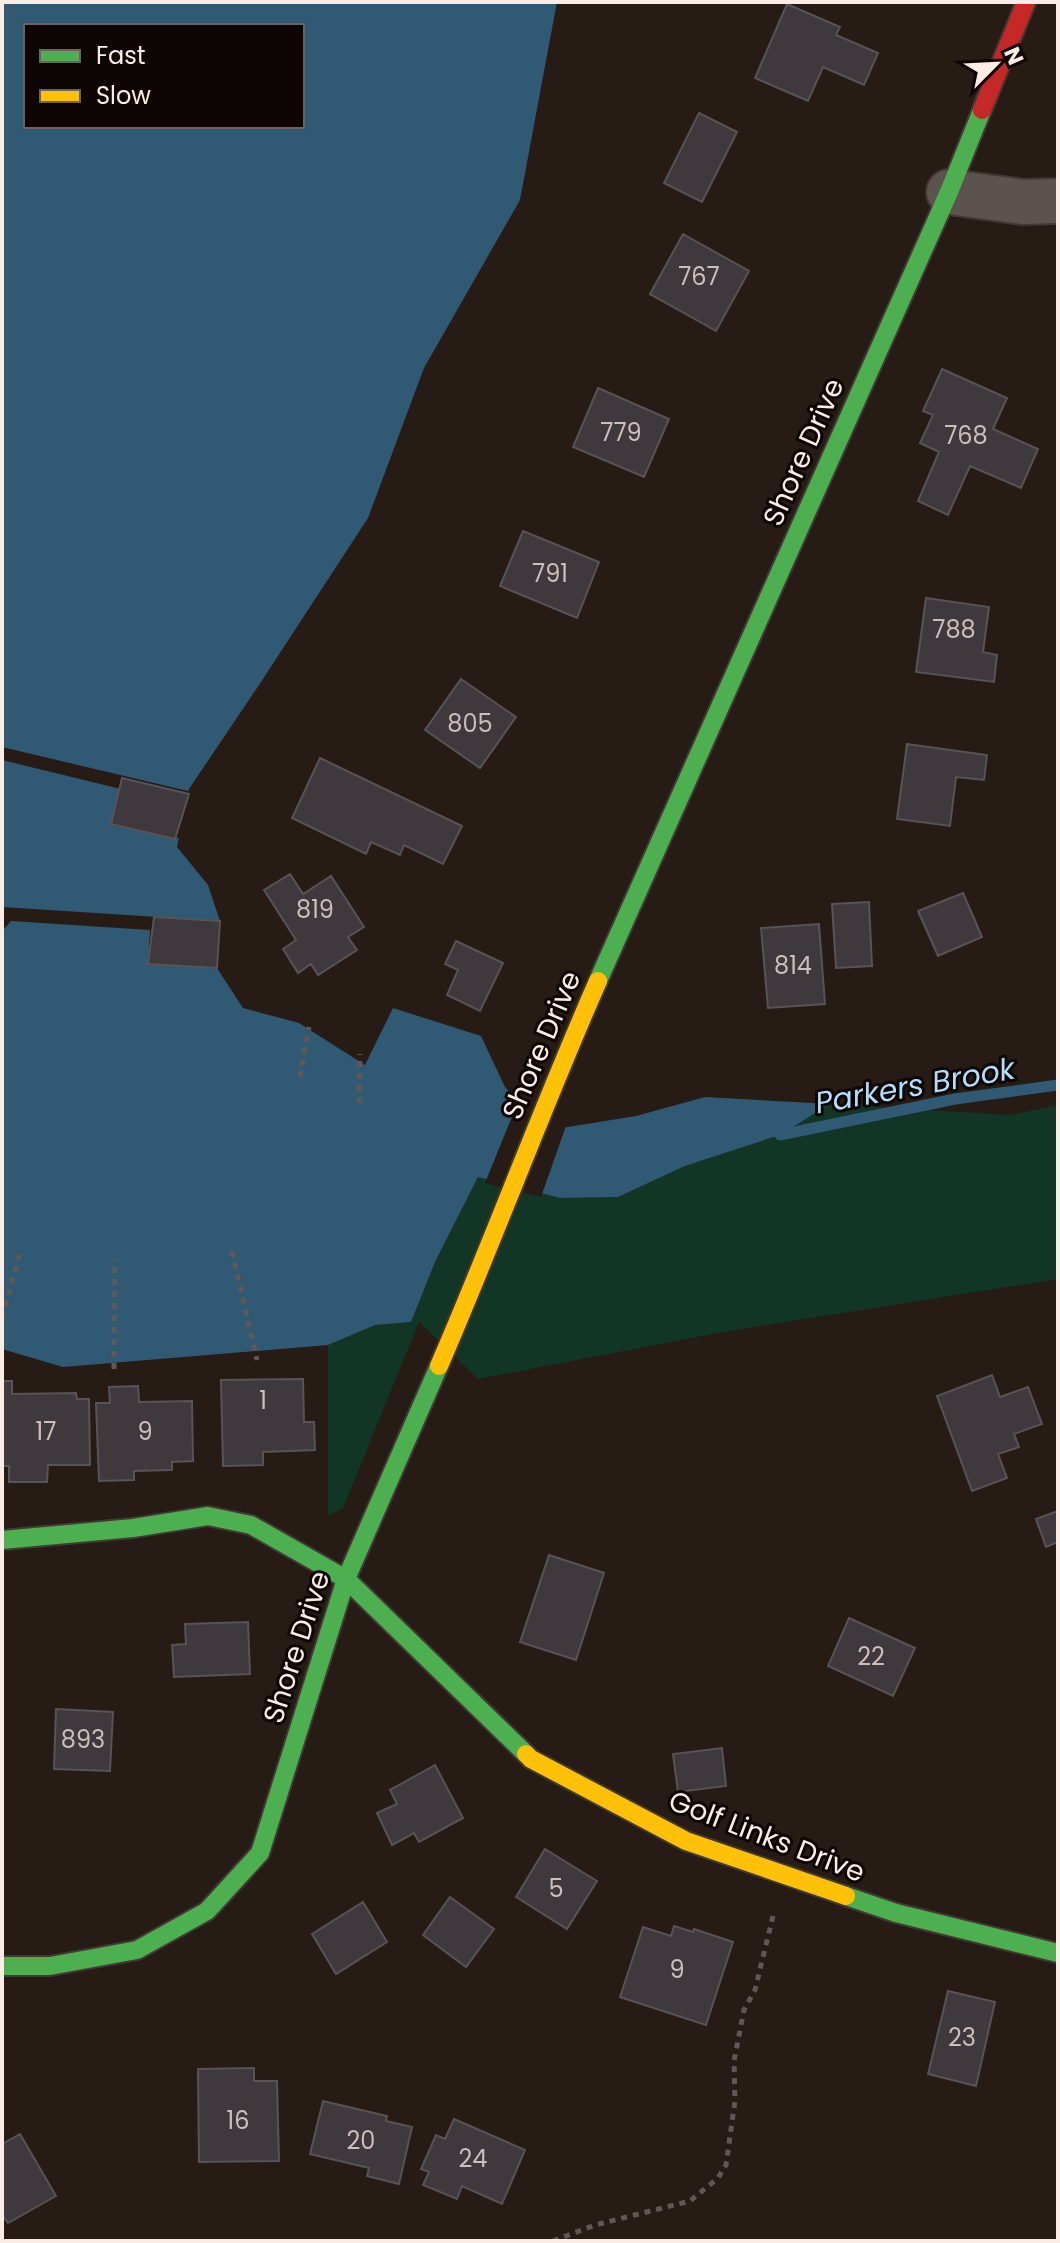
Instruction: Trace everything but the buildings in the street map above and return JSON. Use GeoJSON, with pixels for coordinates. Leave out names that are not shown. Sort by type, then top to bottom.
{"type":"FeatureCollection","features":[{"type":"Feature","properties":{"kind":"street","name":"Shore Drive"},"geometry":{"type":"LineString","coordinates":[[2,1966],[50,1966],[137,1950],[207,1911],[260,1853],[346,1579],[471,1292],[565,1056],[949,192],[1026,2]]}},
{"type":"Feature","properties":{"kind":"street"},"geometry":{"type":"LineString","coordinates":[[949,192],[1023,202],[1058,201]]}},
{"type":"Feature","properties":{"kind":"street","name":"Golf Links Drive"},"geometry":{"type":"LineString","coordinates":[[2,1540],[133,1528],[208,1516],[251,1525],[346,1579],[531,1759],[686,1841],[896,1913],[1058,1953]]}},
{"type":"Feature","properties":{"kind":"path"},"geometry":{"type":"LineString","coordinates":[[300,1077],[309,1027]]}},
{"type":"Feature","properties":{"kind":"path"},"geometry":{"type":"LineString","coordinates":[[359,1103],[360,1054]]}},
{"type":"Feature","properties":{"kind":"path"},"geometry":{"type":"LineString","coordinates":[[232,1251],[257,1360]]}},
{"type":"Feature","properties":{"kind":"path"},"geometry":{"type":"LineString","coordinates":[[2,1318],[20,1253]]}},
{"type":"Feature","properties":{"kind":"path"},"geometry":{"type":"LineString","coordinates":[[114,1369],[115,1260]]}},
{"type":"Feature","properties":{"kind":"path"},"geometry":{"type":"LineString","coordinates":[[553,2241],[595,2225],[690,2201],[718,2178],[726,2165],[735,2101],[734,2061],[744,2010],[755,1990],[783,1874]]}},
{"type":"Feature","properties":{"kind":"green space"},"geometry":{"type":"Polygon","coordinates":[[[830,1104],[1010,1115],[1058,1105],[1058,1279],[723,1332],[478,1379],[419,1322],[343,1508],[328,1516],[328,1345],[375,1325],[411,1322],[435,1262],[478,1177],[560,1198],[618,1197],[685,1166],[780,1135],[830,1104]]]}},
{"type":"Feature","properties":{"kind":"water"},"geometry":{"type":"Polygon","coordinates":[[[2,2],[557,2],[520,200],[424,368],[368,518],[189,789],[177,847],[208,885],[220,921],[217,968],[243,1008],[299,1023],[365,1065],[393,1008],[481,1036],[505,1087],[549,1130],[636,1116],[705,1097],[830,1104],[780,1135],[685,1166],[618,1197],[560,1198],[478,1177],[435,1262],[411,1322],[375,1325],[328,1345],[63,1367],[2,1349],[2,2]]]}},
{"type":"Feature","properties":{"kind":"pier"},"geometry":{"type":"Polygon","coordinates":[[[2,747],[192,792],[183,839],[118,823],[125,790],[2,760],[2,747]]]}},
{"type":"Feature","properties":{"kind":"pier"},"geometry":{"type":"Polygon","coordinates":[[[2,907],[220,921],[217,968],[148,964],[150,930],[11,921],[2,931],[2,907]]]}},
{"type":"Feature","properties":{"kind":"pier"},"geometry":{"type":"Polygon","coordinates":[[[520,1097],[551,1126],[567,1123],[541,1197],[485,1183],[520,1097]]]}},
{"type":"Feature","properties":{"kind":"waterway","name":"Parkers Brook"},"geometry":{"type":"LineString","coordinates":[[780,1135],[955,1099],[1058,1085]]}},
{"type":"Feature","properties":{"kind":"traffic: fast"},"geometry":{"type":"LineString","coordinates":[[598,981],[949,192],[982,110]]}},
{"type":"Feature","properties":{"kind":"traffic: fast"},"geometry":{"type":"LineString","coordinates":[[2,1966],[50,1966],[137,1950],[207,1911],[260,1853],[346,1579],[439,1366]]}},
{"type":"Feature","properties":{"kind":"traffic: fast"},"geometry":{"type":"LineString","coordinates":[[2,1540],[133,1528],[208,1516],[251,1525],[346,1579],[526,1754]]}},
{"type":"Feature","properties":{"kind":"traffic: fast"},"geometry":{"type":"LineString","coordinates":[[846,1896],[896,1913],[1058,1953]]}},
{"type":"Feature","properties":{"kind":"traffic: slow"},"geometry":{"type":"LineString","coordinates":[[439,1366],[598,981]]}},
{"type":"Feature","properties":{"kind":"traffic: slow"},"geometry":{"type":"LineString","coordinates":[[526,1754],[686,1841],[846,1896]]}},
{"type":"Feature","properties":{"kind":"traffic: jam"},"geometry":{"type":"LineString","coordinates":[[982,110],[1026,2]]}}]}
